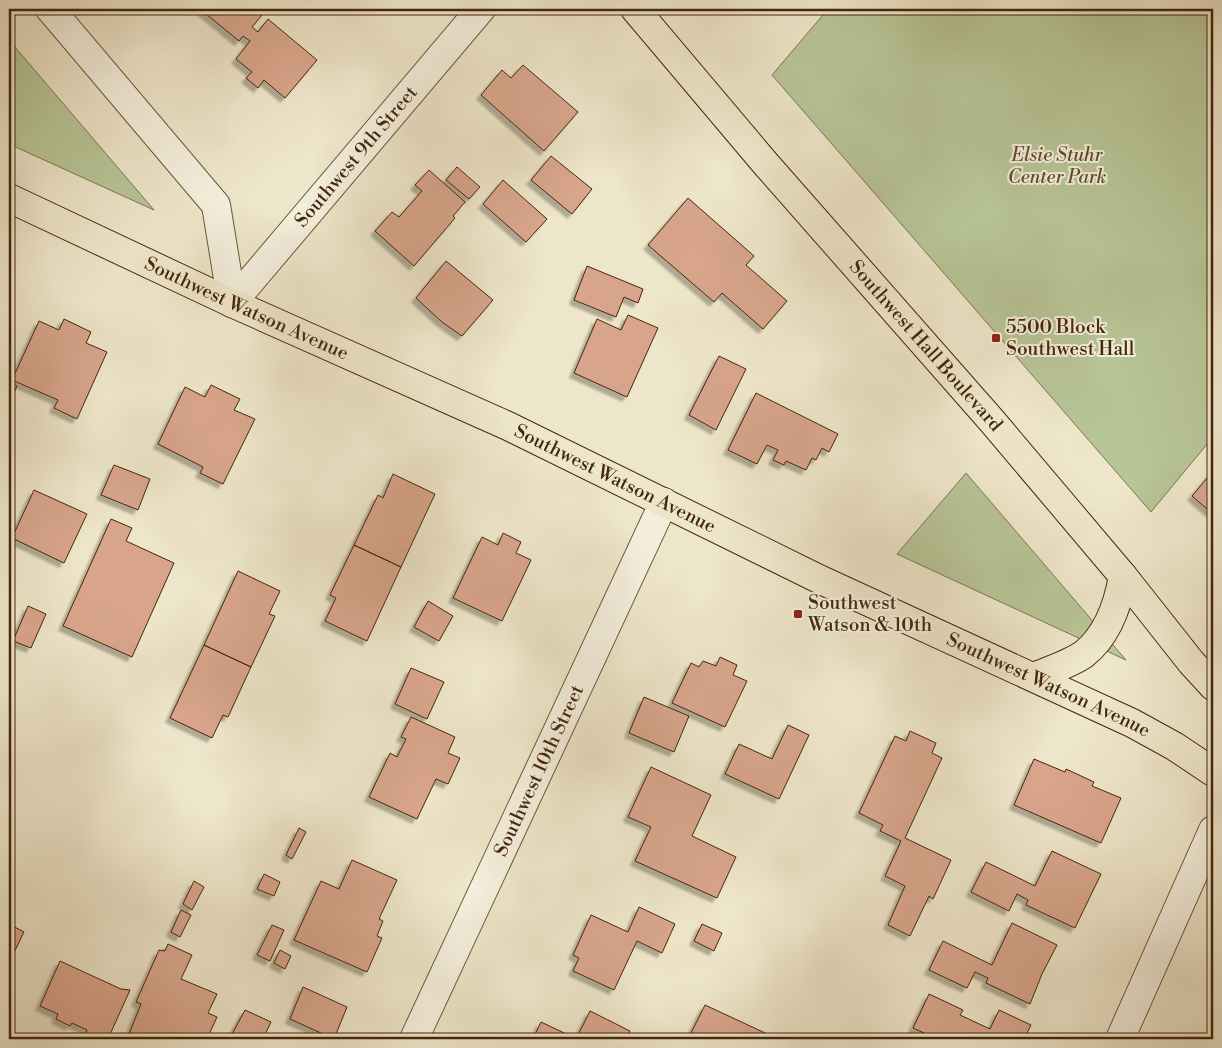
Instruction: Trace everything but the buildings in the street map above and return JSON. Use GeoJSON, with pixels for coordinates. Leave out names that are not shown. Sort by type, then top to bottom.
{"type":"FeatureCollection","features":[{"type":"Feature","properties":{"kind":"main road","name":"Southwest Hall Boulevard"},"geometry":{"type":"LineString","coordinates":[[635,9],[759,156],[985,414],[1123,576],[1191,662],[1213,686]]}},
{"type":"Feature","properties":{"kind":"main road","name":"Southwest Watson Avenue"},"geometry":{"type":"LineString","coordinates":[[9,198],[232,303],[508,426],[821,580],[1132,723],[1174,746],[1213,772]]}},
{"type":"Feature","properties":{"kind":"main road"},"geometry":{"type":"LineString","coordinates":[[1034,677],[1083,654],[1099,638],[1119,601],[1123,576]]}},
{"type":"Feature","properties":{"kind":"street"},"geometry":{"type":"LineString","coordinates":[[50,9],[216,205],[232,303]]}},
{"type":"Feature","properties":{"kind":"street","name":"Southwest 9th Street"},"geometry":{"type":"LineString","coordinates":[[232,303],[481,9]]}},
{"type":"Feature","properties":{"kind":"street","name":"Southwest 10th Street"},"geometry":{"type":"LineString","coordinates":[[414,1039],[664,502]]}},
{"type":"Feature","properties":{"kind":"street"},"geometry":{"type":"LineString","coordinates":[[1120,1039],[1213,830]]}},
{"type":"Feature","properties":{"kind":"green space","name":"Elsie Stuhr Center Park"},"geometry":{"type":"Polygon","coordinates":[[[828,9],[1213,9],[1213,437],[1151,512],[772,75],[828,9]]]}},
{"type":"Feature","properties":{"kind":"green space"},"geometry":{"type":"Polygon","coordinates":[[[9,40],[154,210],[9,144],[9,40]]]}},
{"type":"Feature","properties":{"kind":"green space"},"geometry":{"type":"Polygon","coordinates":[[[966,473],[1126,660],[897,554],[966,473]]]}},
{"type":"Feature","properties":{"kind":"place","name":"5500 Block Southwest Hall"},"geometry":{"type":"Point","coordinates":[996,338]}},
{"type":"Feature","properties":{"kind":"place","name":"Southwest Watson & 10th"},"geometry":{"type":"Point","coordinates":[798,614]}}]}
